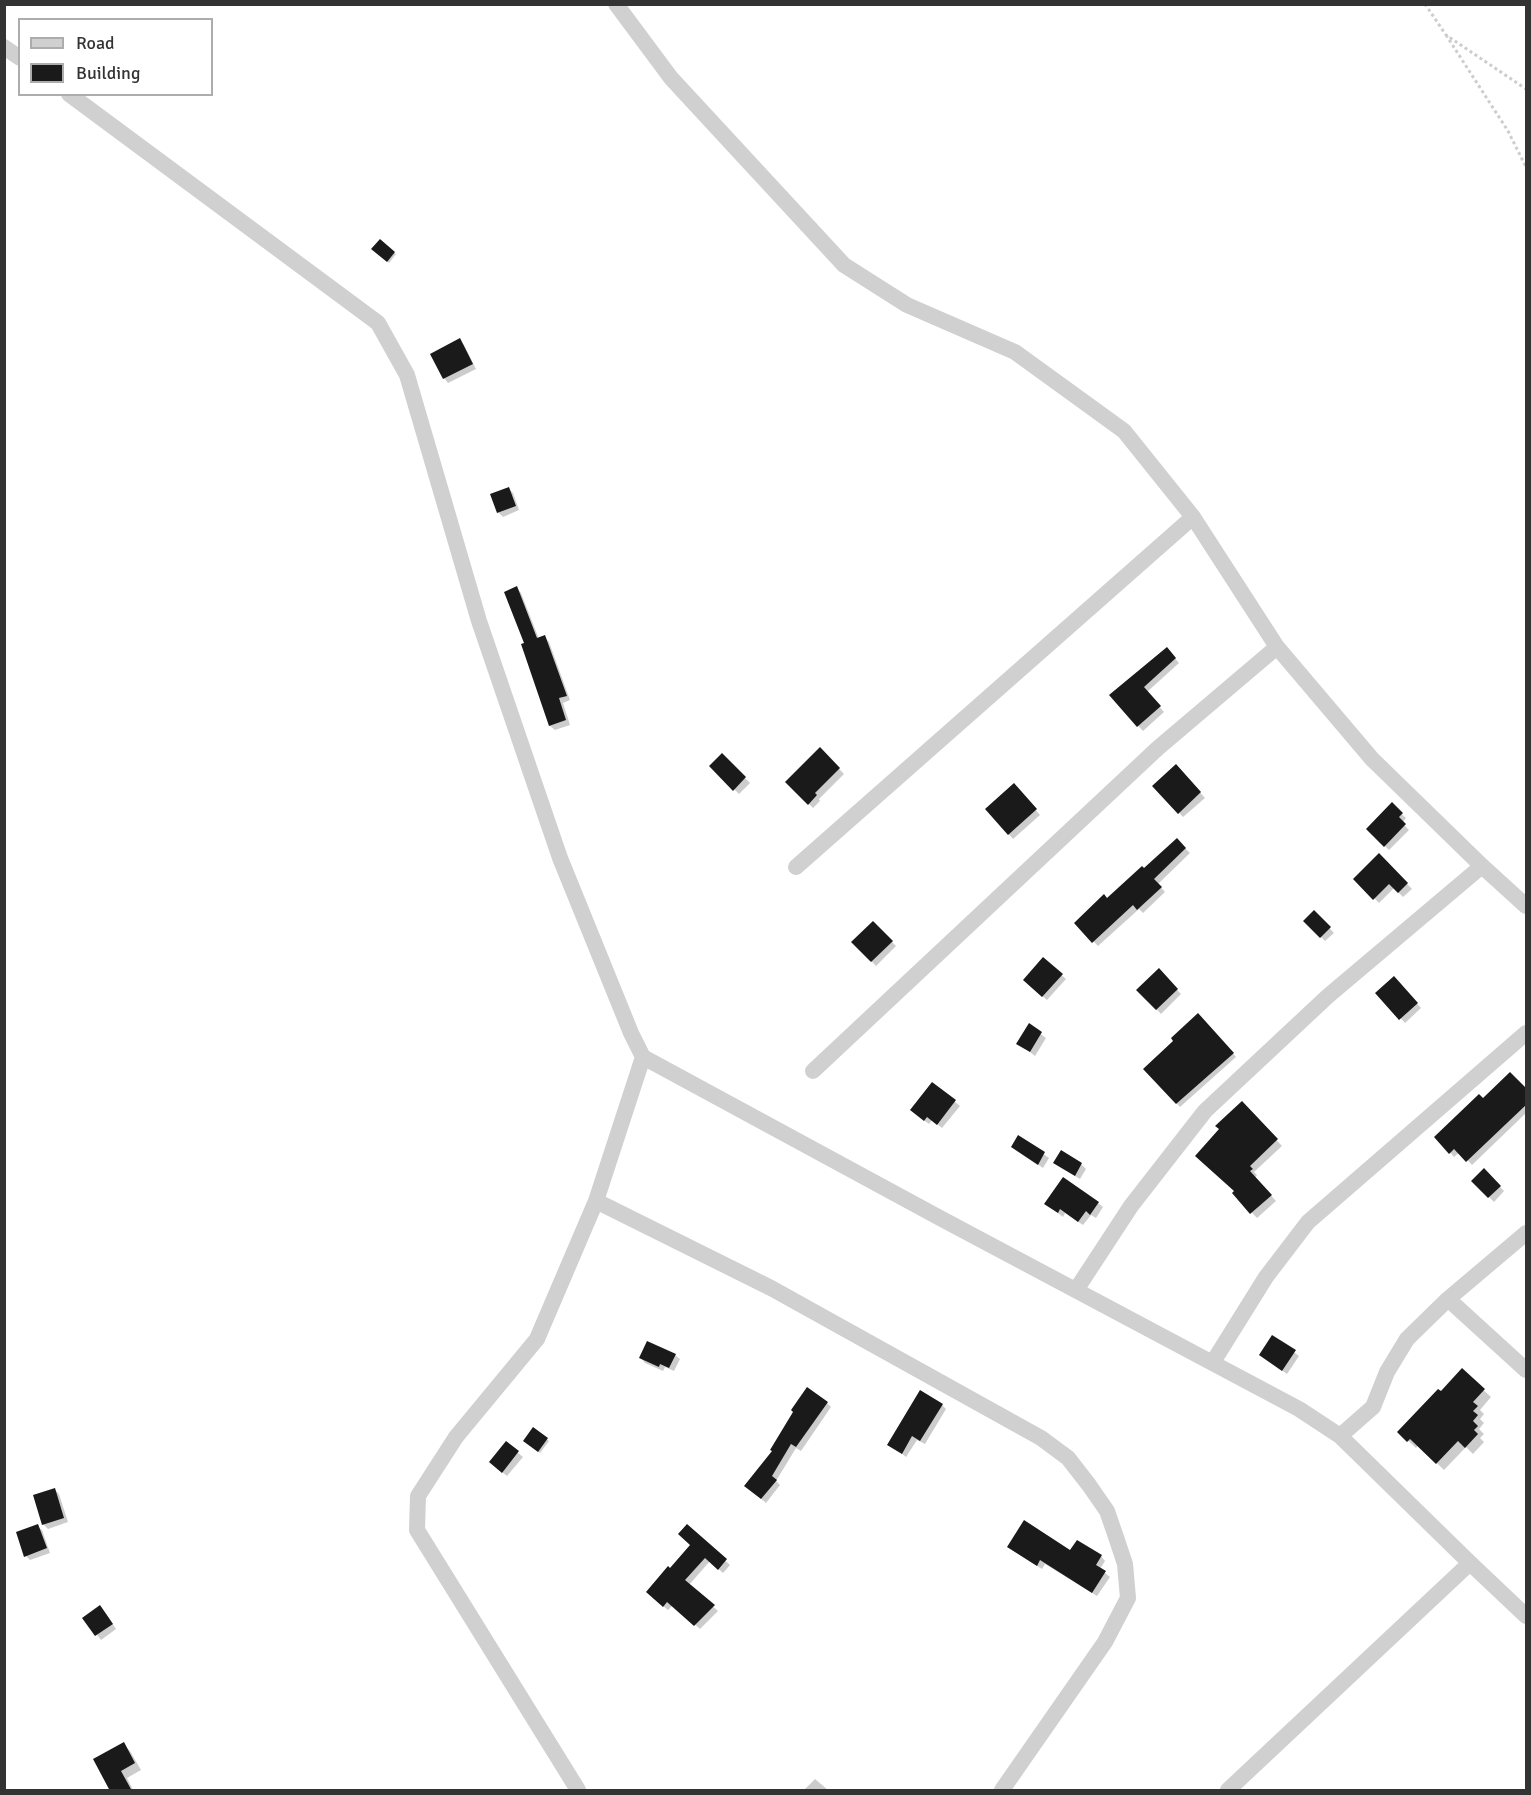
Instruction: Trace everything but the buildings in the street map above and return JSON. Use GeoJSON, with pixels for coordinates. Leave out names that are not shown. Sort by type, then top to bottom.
{"type":"FeatureCollection","features":[{"type":"Feature","properties":{"kind":"street"},"geometry":{"type":"LineString","coordinates":[[616,4],[671,78],[844,265],[907,305],[1015,352],[1124,431],[1193,517],[1276,647],[1372,759],[1482,866],[1527,906]]}},
{"type":"Feature","properties":{"kind":"street"},"geometry":{"type":"LineString","coordinates":[[4,46],[18,56]]}},
{"type":"Feature","properties":{"kind":"street"},"geometry":{"type":"LineString","coordinates":[[72,96],[378,323],[407,375],[479,621],[560,858],[643,1057],[1299,1409],[1340,1436],[1527,1616]]}},
{"type":"Feature","properties":{"kind":"street"},"geometry":{"type":"LineString","coordinates":[[796,867],[1193,517]]}},
{"type":"Feature","properties":{"kind":"street"},"geometry":{"type":"LineString","coordinates":[[813,1071],[1158,748],[1276,647]]}},
{"type":"Feature","properties":{"kind":"street"},"geometry":{"type":"LineString","coordinates":[[1076,1290],[1131,1206],[1205,1111],[1328,996],[1482,866]]}},
{"type":"Feature","properties":{"kind":"street"},"geometry":{"type":"LineString","coordinates":[[1213,1362],[1266,1277],[1308,1222],[1527,1033]]}},
{"type":"Feature","properties":{"kind":"street"},"geometry":{"type":"LineString","coordinates":[[578,1791],[417,1530],[418,1496],[456,1437],[537,1339],[596,1202],[643,1057]]}},
{"type":"Feature","properties":{"kind":"street"},"geometry":{"type":"LineString","coordinates":[[596,1202],[771,1288],[1041,1438],[1068,1458],[1107,1511],[1125,1564],[1128,1598],[1105,1642],[1002,1791]]}},
{"type":"Feature","properties":{"kind":"street"},"geometry":{"type":"LineString","coordinates":[[1340,1436],[1372,1407],[1387,1372],[1407,1339],[1448,1299],[1527,1233]]}},
{"type":"Feature","properties":{"kind":"street"},"geometry":{"type":"LineString","coordinates":[[1448,1299],[1527,1370]]}},
{"type":"Feature","properties":{"kind":"street"},"geometry":{"type":"LineString","coordinates":[[1229,1790],[1470,1563]]}},
{"type":"Feature","properties":{"kind":"path"},"geometry":{"type":"LineString","coordinates":[[1425,4],[1508,131],[1527,167]]}},
{"type":"Feature","properties":{"kind":"path"},"geometry":{"type":"LineString","coordinates":[[1446,35],[1527,89]]}}]}
